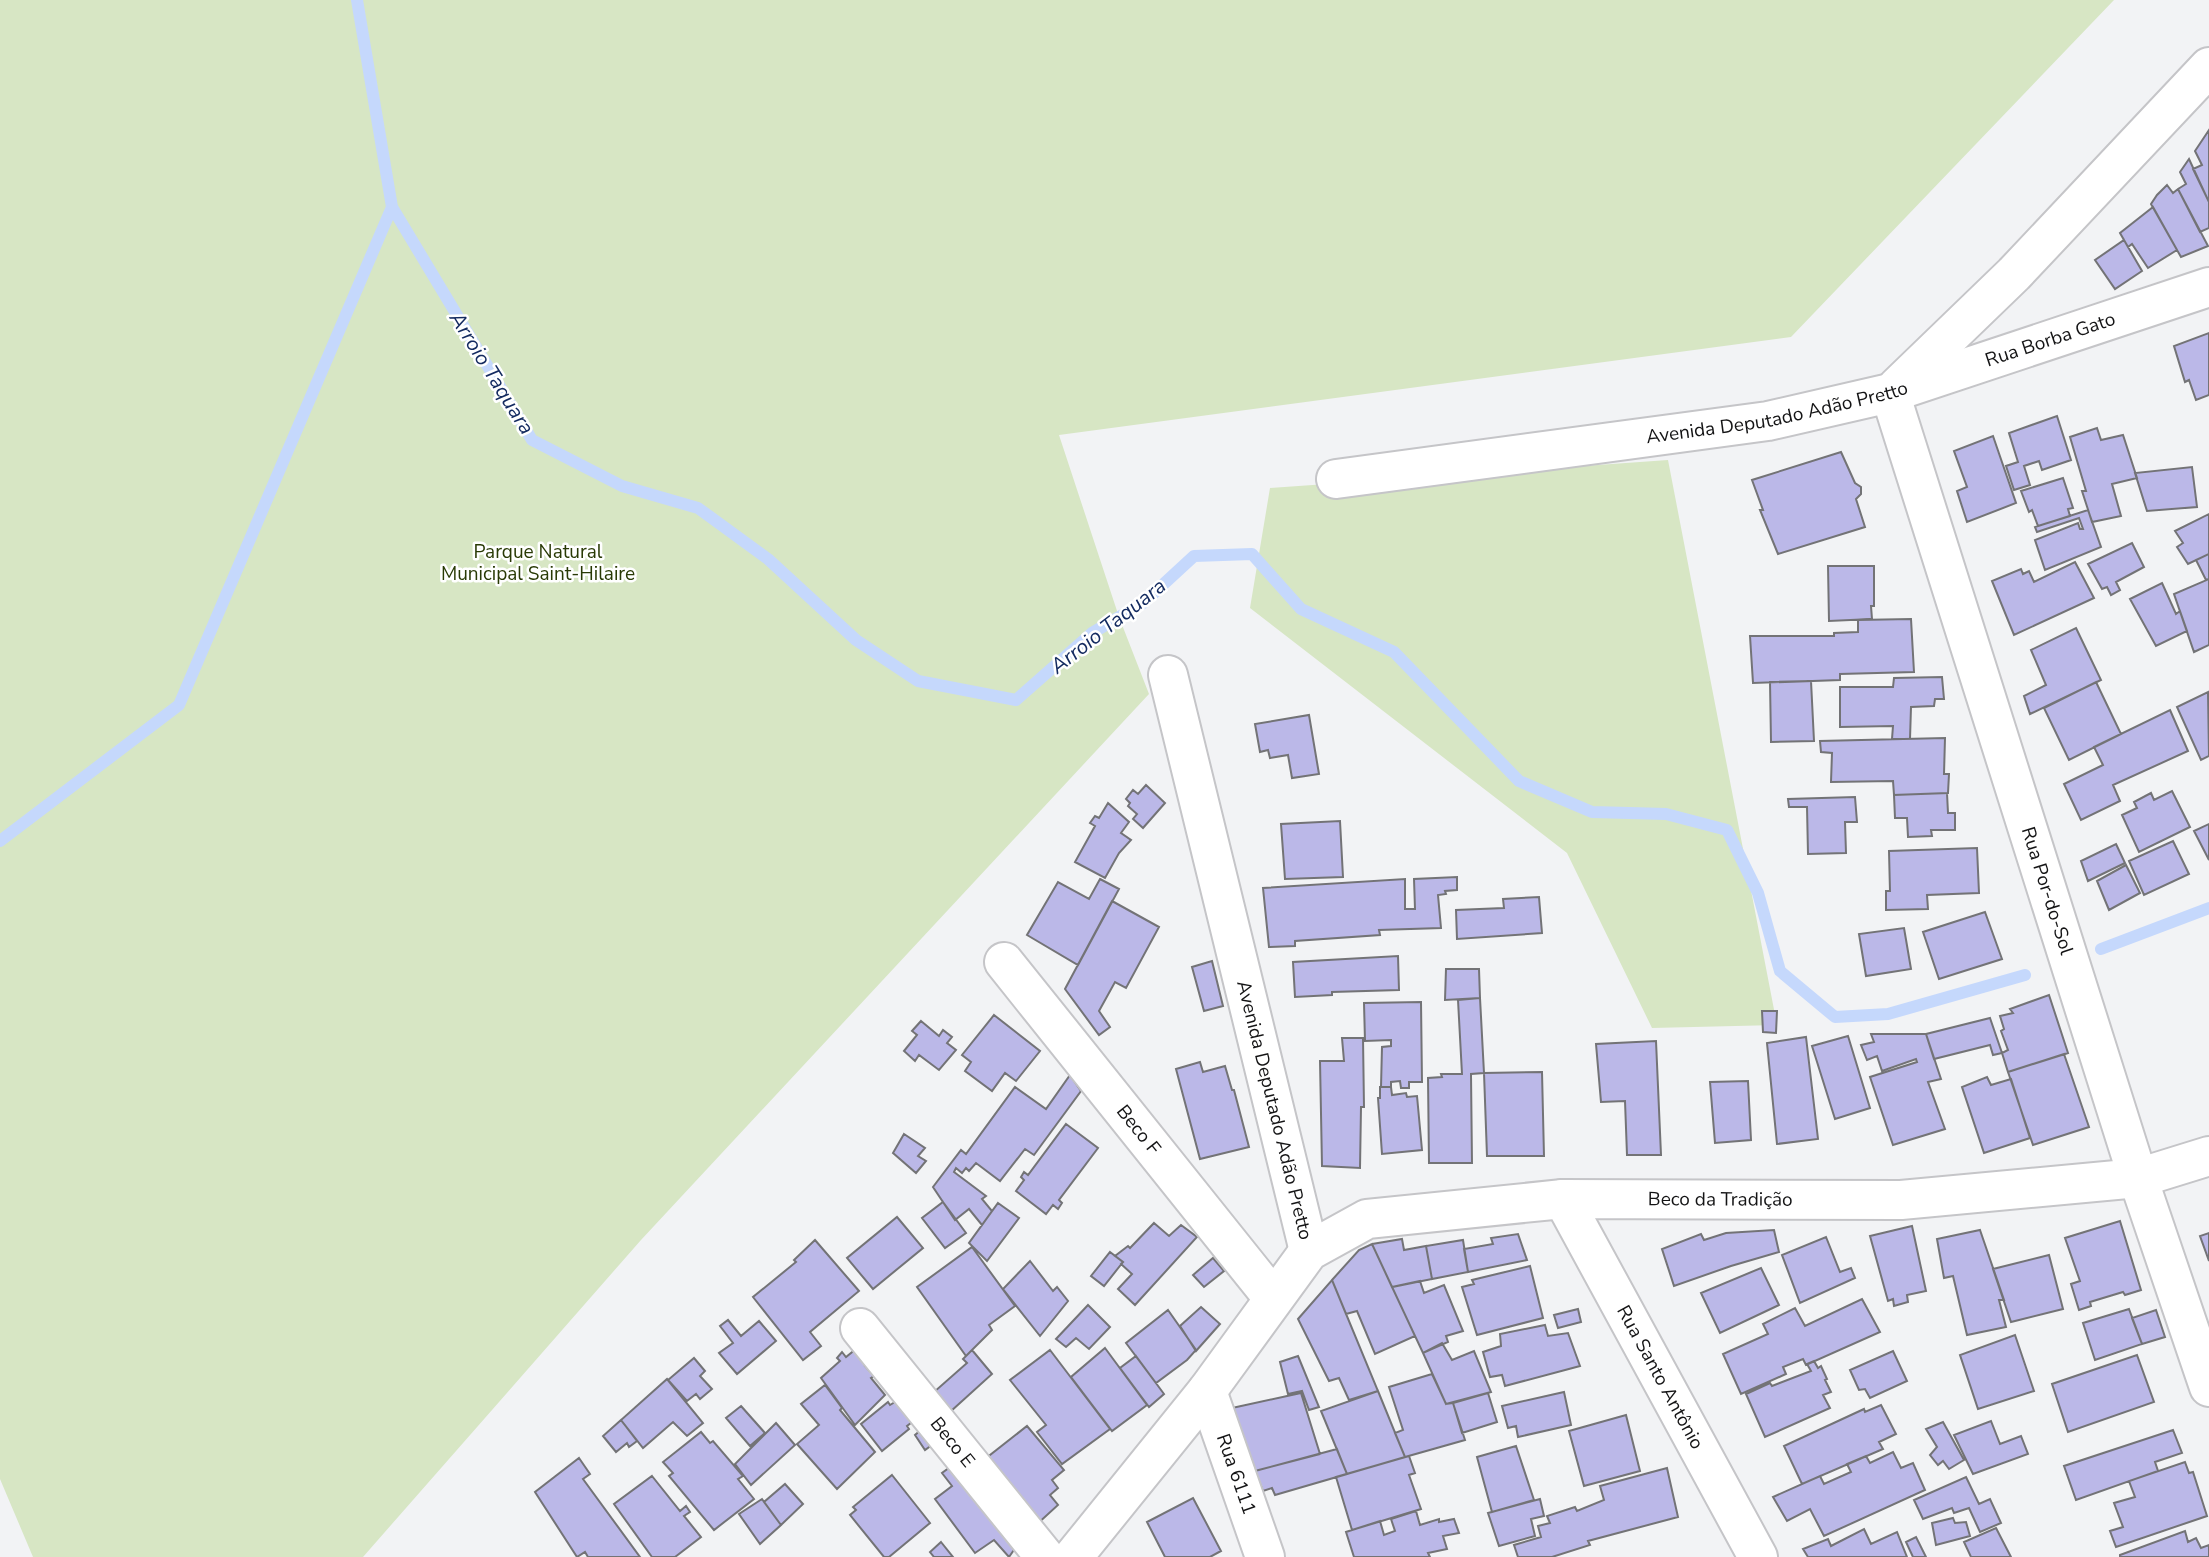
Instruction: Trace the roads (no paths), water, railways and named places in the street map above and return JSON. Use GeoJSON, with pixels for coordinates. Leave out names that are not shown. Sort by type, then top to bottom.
{"type":"FeatureCollection","features":[{"type":"Feature","properties":{"kind":"street","name":"Avenida Deputado Adão Pretto"},"geometry":{"type":"LineString","coordinates":[[1336,479],[1768,421],[1890,393],[2014,274],[2209,67]]}},
{"type":"Feature","properties":{"kind":"street","name":"Rua Borba Gato"},"geometry":{"type":"LineString","coordinates":[[1890,393],[2209,287]]}},
{"type":"Feature","properties":{"kind":"street","name":"Rua Por-do-Sol"},"geometry":{"type":"LineString","coordinates":[[1890,393],[2138,1178],[2209,1387]]}},
{"type":"Feature","properties":{"kind":"street","name":"Avenida Deputado Adão Pretto"},"geometry":{"type":"LineString","coordinates":[[1073,1557],[1207,1391],[1309,1251],[1168,675]]}},
{"type":"Feature","properties":{"kind":"street","name":"Beco F"},"geometry":{"type":"LineString","coordinates":[[1004,962],[1273,1298]]}},
{"type":"Feature","properties":{"kind":"street","name":"Beco da Tradição"},"geometry":{"type":"LineString","coordinates":[[1309,1251],[1367,1219],[1563,1199],[1901,1200],[2138,1178],[2209,1156]]}},
{"type":"Feature","properties":{"kind":"street","name":"Rua Santo Antônio"},"geometry":{"type":"LineString","coordinates":[[1563,1199],[1758,1557]]}},
{"type":"Feature","properties":{"kind":"street","name":"Beco E"},"geometry":{"type":"LineString","coordinates":[[860,1328],[1045,1557]]}},
{"type":"Feature","properties":{"kind":"street","name":"Rua 6111"},"geometry":{"type":"LineString","coordinates":[[1207,1391],[1265,1557]]}},
{"type":"Feature","properties":{"kind":"waterway","name":"Arroio Taquara"},"geometry":{"type":"LineString","coordinates":[[357,0],[392,207],[532,440],[622,486],[698,508],[768,559],[856,640],[918,681],[1016,700],[1092,633],[1143,603],[1194,556],[1252,554],[1301,609],[1394,652],[1519,781],[1592,812],[1666,814],[1727,830],[1758,893],[1780,971],[1835,1017],[1888,1014],[2025,975]]}},
{"type":"Feature","properties":{"kind":"waterway"},"geometry":{"type":"LineString","coordinates":[[0,841],[179,705],[392,207]]}},
{"type":"Feature","properties":{"kind":"waterway","name":"Arroio Taquara"},"geometry":{"type":"LineString","coordinates":[[2101,949],[2209,908]]}},
{"type":"Feature","properties":{"kind":"park label","name":"Parque Natural Municipal Saint-Hilaire"},"geometry":{"type":"Point","coordinates":[538,563]}}]}
